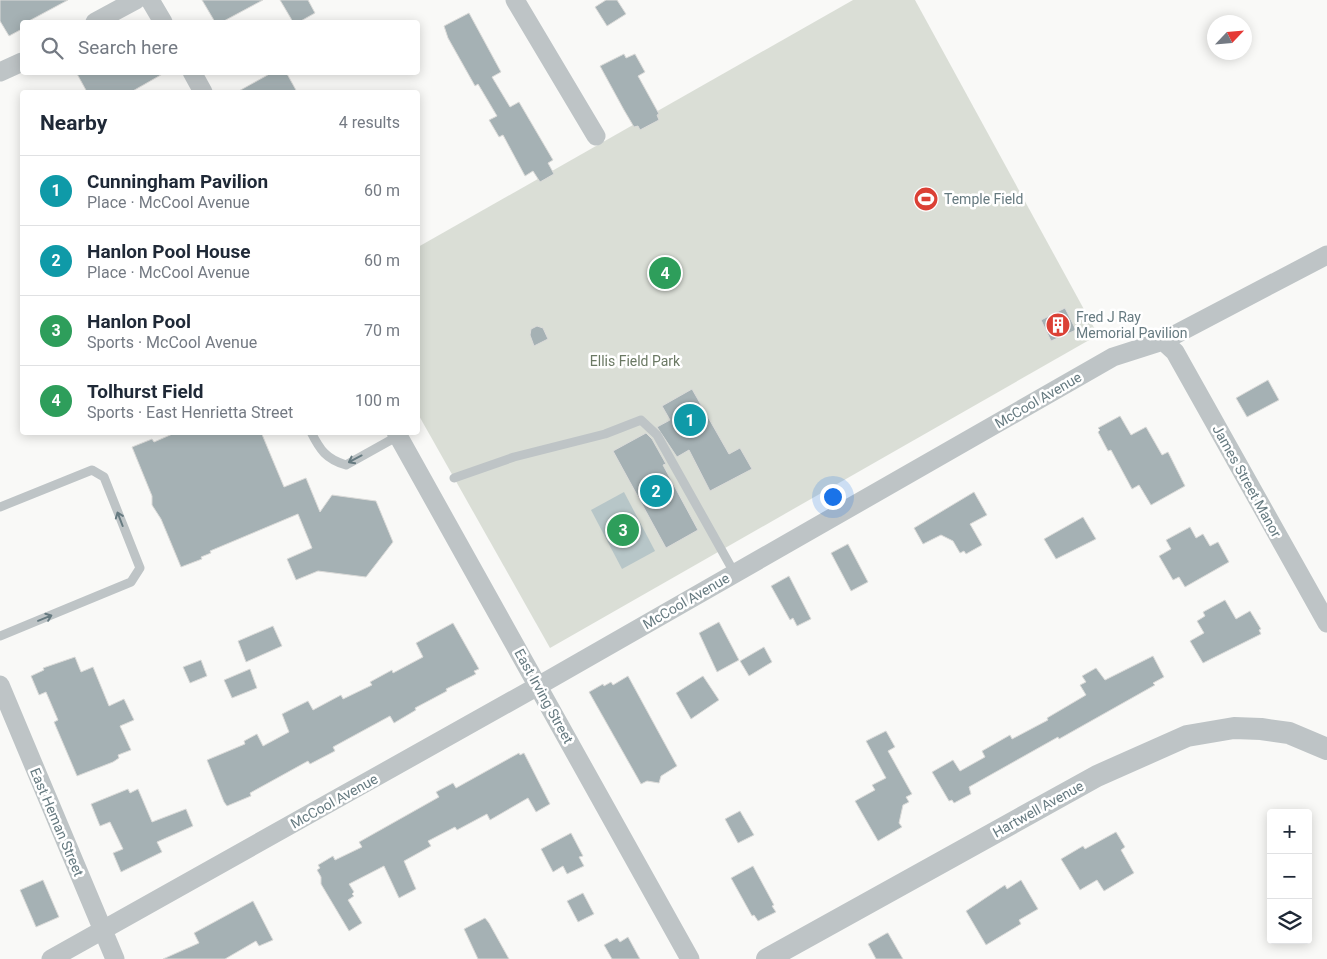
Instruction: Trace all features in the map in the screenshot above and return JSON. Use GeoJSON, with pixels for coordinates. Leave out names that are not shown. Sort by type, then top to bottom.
{"type":"FeatureCollection","features":[{"type":"Feature","properties":{"kind":"street"},"geometry":{"type":"LineString","coordinates":[[99,20],[136,0]]}},
{"type":"Feature","properties":{"kind":"street"},"geometry":{"type":"LineString","coordinates":[[150,0],[162,20]]}},
{"type":"Feature","properties":{"kind":"street"},"geometry":{"type":"LineString","coordinates":[[515,0],[596,136]]}},
{"type":"Feature","properties":{"kind":"street"},"geometry":{"type":"LineString","coordinates":[[0,72],[20,63]]}},
{"type":"Feature","properties":{"kind":"street"},"geometry":{"type":"LineString","coordinates":[[194,75],[202,90]]}},
{"type":"Feature","properties":{"kind":"street","name":"McCool Avenue"},"geometry":{"type":"LineString","coordinates":[[51,959],[538,686],[1114,357],[1163,341],[1327,255]]}},
{"type":"Feature","properties":{"kind":"street","name":"James Street Manor"},"geometry":{"type":"LineString","coordinates":[[1163,341],[1175,352],[1327,623]]}},
{"type":"Feature","properties":{"kind":"street","name":"East Irving Street"},"geometry":{"type":"LineString","coordinates":[[398,435],[690,959]]}},
{"type":"Feature","properties":{"kind":"street","name":"East Heman Street"},"geometry":{"type":"LineString","coordinates":[[0,685],[115,959]]}},
{"type":"Feature","properties":{"kind":"street","name":"Hartwell Avenue"},"geometry":{"type":"LineString","coordinates":[[767,959],[1098,776],[1187,736],[1234,728],[1261,729],[1289,733],[1327,749]]}},
{"type":"Feature","properties":{"kind":"lane"},"geometry":{"type":"LineString","coordinates":[[454,478],[514,457],[605,434],[640,420],[657,435],[734,574]]}},
{"type":"Feature","properties":{"kind":"lane"},"geometry":{"type":"LineString","coordinates":[[313,435],[321,451],[331,461],[346,464],[395,435]]}},
{"type":"Feature","properties":{"kind":"lane"},"geometry":{"type":"LineString","coordinates":[[0,507],[92,470],[104,476],[140,568],[131,582],[0,636]]}},
{"type":"Feature","properties":{"kind":"green space","name":"Ellis Field Park"},"geometry":{"type":"Polygon","coordinates":[[[853,0],[915,0],[1098,335],[550,648],[420,418],[420,246],[853,0]]]}},
{"type":"Feature","properties":{"kind":"shaded area"},"geometry":{"type":"Polygon","coordinates":[[[624,492],[655,551],[622,569],[591,510],[624,492]]]}},
{"type":"Feature","properties":{"kind":"building"},"geometry":{"type":"Polygon","coordinates":[[[0,0],[68,0],[31,20],[20,20],[20,30],[9,36],[0,21],[0,0]]]}},
{"type":"Feature","properties":{"kind":"building"},"geometry":{"type":"Polygon","coordinates":[[[202,0],[263,0],[226,20],[214,20],[202,0]]]}},
{"type":"Feature","properties":{"kind":"building"},"geometry":{"type":"Polygon","coordinates":[[[280,0],[308,0],[315,13],[303,20],[292,20],[280,0]]]}},
{"type":"Feature","properties":{"kind":"building"},"geometry":{"type":"Polygon","coordinates":[[[606,0],[617,0],[626,14],[607,26],[595,7],[606,0]]]}},
{"type":"Feature","properties":{"kind":"building"},"geometry":{"type":"Polygon","coordinates":[[[469,13],[501,72],[492,77],[510,107],[519,102],[553,160],[548,163],[554,174],[540,182],[533,171],[525,176],[503,135],[499,137],[489,120],[497,116],[478,84],[475,86],[448,38],[444,26],[469,13]]]}},
{"type":"Feature","properties":{"kind":"building"},"geometry":{"type":"Polygon","coordinates":[[[624,54],[626,58],[635,54],[645,72],[638,76],[659,114],[657,115],[659,120],[640,130],[638,126],[634,127],[600,66],[624,54]]]}},
{"type":"Feature","properties":{"kind":"building"},"geometry":{"type":"Polygon","coordinates":[[[78,75],[161,75],[134,90],[86,90],[78,75]]]}},
{"type":"Feature","properties":{"kind":"building"},"geometry":{"type":"Polygon","coordinates":[[[268,75],[288,75],[296,90],[241,90],[268,75]]]}},
{"type":"Feature","properties":{"kind":"building","name":"Fred J Ray Memorial Pavilion"},"geometry":{"type":"Polygon","coordinates":[[[1065,308],[1076,330],[1051,341],[1041,320],[1065,308]]]}},
{"type":"Feature","properties":{"kind":"building"},"geometry":{"type":"Polygon","coordinates":[[[537,326],[543,328],[548,339],[534,346],[530,335],[531,329],[537,326]]]}},
{"type":"Feature","properties":{"kind":"building"},"geometry":{"type":"Polygon","coordinates":[[[1268,380],[1279,400],[1247,417],[1236,398],[1268,380]]]}},
{"type":"Feature","properties":{"kind":"building"},"geometry":{"type":"Polygon","coordinates":[[[692,389],[729,454],[740,448],[752,469],[710,491],[689,450],[677,457],[657,427],[670,420],[662,406],[692,389]]]}},
{"type":"Feature","properties":{"kind":"building"},"geometry":{"type":"Polygon","coordinates":[[[1120,416],[1131,435],[1146,427],[1162,455],[1168,452],[1185,486],[1151,505],[1139,485],[1132,489],[1111,450],[1108,451],[1098,432],[1100,430],[1098,428],[1120,416]]]}},
{"type":"Feature","properties":{"kind":"building"},"geometry":{"type":"Polygon","coordinates":[[[646,433],[652,439],[666,464],[663,465],[698,530],[666,548],[613,451],[646,433]]]}},
{"type":"Feature","properties":{"kind":"building"},"geometry":{"type":"Polygon","coordinates":[[[170,435],[262,435],[284,487],[306,478],[320,512],[332,495],[376,501],[393,542],[366,577],[318,571],[296,580],[287,559],[312,548],[298,514],[210,551],[211,553],[201,557],[202,559],[181,567],[161,519],[152,505],[152,496],[132,447],[152,439],[154,442],[170,435]]]}},
{"type":"Feature","properties":{"kind":"building"},"geometry":{"type":"Polygon","coordinates":[[[974,492],[987,515],[970,524],[982,545],[966,554],[964,551],[960,553],[953,541],[941,535],[923,544],[914,528],[974,492]]]}},
{"type":"Feature","properties":{"kind":"building"},"geometry":{"type":"Polygon","coordinates":[[[1083,517],[1096,539],[1056,559],[1044,539],[1083,517]]]}},
{"type":"Feature","properties":{"kind":"building"},"geometry":{"type":"Polygon","coordinates":[[[1190,527],[1196,538],[1203,534],[1210,546],[1218,542],[1229,562],[1185,587],[1179,577],[1173,580],[1159,556],[1171,549],[1166,540],[1190,527]]]}},
{"type":"Feature","properties":{"kind":"building"},"geometry":{"type":"Polygon","coordinates":[[[848,544],[868,582],[851,591],[831,553],[848,544]]]}},
{"type":"Feature","properties":{"kind":"building"},"geometry":{"type":"Polygon","coordinates":[[[789,576],[811,619],[797,626],[793,618],[790,620],[771,586],[789,576]]]}},
{"type":"Feature","properties":{"kind":"building"},"geometry":{"type":"Polygon","coordinates":[[[1225,600],[1236,619],[1250,611],[1261,629],[1259,630],[1261,634],[1203,663],[1190,641],[1204,633],[1197,621],[1205,616],[1203,612],[1225,600]]]}},
{"type":"Feature","properties":{"kind":"building"},"geometry":{"type":"Polygon","coordinates":[[[719,622],[739,660],[717,672],[699,633],[719,622]]]}},
{"type":"Feature","properties":{"kind":"building"},"geometry":{"type":"Polygon","coordinates":[[[453,623],[479,669],[474,671],[476,674],[446,689],[447,691],[415,708],[416,710],[394,723],[390,716],[333,747],[335,751],[310,764],[308,761],[250,793],[251,796],[227,806],[207,760],[245,744],[244,741],[257,734],[263,746],[289,732],[282,714],[308,701],[313,710],[341,695],[343,699],[372,685],[370,682],[392,670],[393,673],[423,657],[416,643],[453,623]]]}},
{"type":"Feature","properties":{"kind":"building"},"geometry":{"type":"Polygon","coordinates":[[[273,626],[282,646],[246,662],[238,641],[273,626]]]}},
{"type":"Feature","properties":{"kind":"building"},"geometry":{"type":"Polygon","coordinates":[[[764,647],[772,662],[749,676],[740,661],[764,647]]]}},
{"type":"Feature","properties":{"kind":"building"},"geometry":{"type":"Polygon","coordinates":[[[1153,656],[1164,677],[1153,683],[1155,685],[969,787],[971,794],[954,803],[952,800],[949,801],[932,772],[953,760],[960,771],[985,757],[982,751],[1010,735],[1012,739],[1048,720],[1047,718],[1086,695],[1080,685],[1086,682],[1082,676],[1096,668],[1105,680],[1153,656]]]}},
{"type":"Feature","properties":{"kind":"building"},"geometry":{"type":"Polygon","coordinates":[[[75,657],[81,672],[93,667],[109,706],[124,699],[134,720],[120,726],[131,750],[118,755],[119,758],[113,762],[77,776],[54,722],[58,720],[46,692],[39,695],[31,676],[44,670],[43,668],[75,657]]]}},
{"type":"Feature","properties":{"kind":"building"},"geometry":{"type":"Polygon","coordinates":[[[201,660],[207,676],[190,683],[183,667],[201,660]]]}},
{"type":"Feature","properties":{"kind":"building"},"geometry":{"type":"Polygon","coordinates":[[[250,669],[257,688],[232,698],[224,680],[250,669]]]}},
{"type":"Feature","properties":{"kind":"building"},"geometry":{"type":"Polygon","coordinates":[[[628,676],[677,766],[661,776],[659,783],[647,781],[641,784],[589,692],[603,684],[604,686],[611,682],[613,685],[628,676]]]}},
{"type":"Feature","properties":{"kind":"building"},"geometry":{"type":"Polygon","coordinates":[[[703,676],[719,700],[691,719],[676,693],[703,676]]]}},
{"type":"Feature","properties":{"kind":"building"},"geometry":{"type":"Polygon","coordinates":[[[886,731],[895,747],[888,751],[912,794],[906,797],[909,802],[903,805],[899,823],[902,827],[878,841],[855,801],[875,790],[872,785],[886,778],[866,741],[886,731]]]}},
{"type":"Feature","properties":{"kind":"building"},"geometry":{"type":"Polygon","coordinates":[[[519,753],[520,755],[524,753],[550,804],[536,812],[528,798],[490,820],[487,814],[457,830],[455,827],[428,841],[431,846],[404,861],[416,889],[399,898],[384,866],[349,884],[354,892],[352,894],[354,896],[348,900],[362,923],[349,931],[321,884],[321,877],[317,870],[320,868],[318,865],[333,856],[335,860],[362,847],[359,842],[439,797],[436,792],[453,783],[456,788],[519,753]]]}},
{"type":"Feature","properties":{"kind":"building"},"geometry":{"type":"Polygon","coordinates":[[[128,789],[130,793],[138,789],[152,822],[186,809],[193,826],[157,842],[162,852],[121,872],[113,853],[123,849],[110,822],[100,826],[91,804],[128,789]]]}},
{"type":"Feature","properties":{"kind":"building"},"geometry":{"type":"Polygon","coordinates":[[[740,811],[754,835],[738,843],[725,819],[740,811]]]}},
{"type":"Feature","properties":{"kind":"building"},"geometry":{"type":"Polygon","coordinates":[[[1116,832],[1125,847],[1121,850],[1134,873],[1104,891],[1097,880],[1080,890],[1061,859],[1083,846],[1085,849],[1116,832]]]}},
{"type":"Feature","properties":{"kind":"building"},"geometry":{"type":"Polygon","coordinates":[[[571,833],[583,856],[579,857],[584,866],[567,874],[563,866],[553,872],[541,849],[571,833]]]}},
{"type":"Feature","properties":{"kind":"building"},"geometry":{"type":"Polygon","coordinates":[[[753,866],[776,912],[758,921],[754,915],[752,916],[731,878],[753,866]]]}},
{"type":"Feature","properties":{"kind":"building"},"geometry":{"type":"Polygon","coordinates":[[[43,880],[59,917],[36,927],[20,890],[43,880]]]}},
{"type":"Feature","properties":{"kind":"building"},"geometry":{"type":"Polygon","coordinates":[[[1021,880],[1038,909],[1019,920],[1021,924],[986,945],[966,911],[1005,885],[1007,889],[1021,880]]]}},
{"type":"Feature","properties":{"kind":"building"},"geometry":{"type":"Polygon","coordinates":[[[583,893],[594,914],[578,922],[567,901],[583,893]]]}},
{"type":"Feature","properties":{"kind":"building"},"geometry":{"type":"Polygon","coordinates":[[[253,901],[273,940],[259,946],[256,941],[225,959],[163,959],[199,943],[194,933],[253,901]]]}},
{"type":"Feature","properties":{"kind":"building"},"geometry":{"type":"Polygon","coordinates":[[[485,918],[509,959],[478,959],[464,929],[485,918]]]}},
{"type":"Feature","properties":{"kind":"building"},"geometry":{"type":"Polygon","coordinates":[[[887,933],[903,959],[876,959],[868,944],[887,933]]]}},
{"type":"Feature","properties":{"kind":"building"},"geometry":{"type":"Polygon","coordinates":[[[628,937],[640,959],[612,959],[604,945],[617,938],[620,942],[628,937]]]}},
{"type":"Feature","properties":{"kind":"place","name":"Temple Field"},"geometry":{"type":"Point","coordinates":[926,199]}},
{"type":"Feature","properties":{"kind":"place","name":"Tolhurst Field"},"geometry":{"type":"Point","coordinates":[665,273]}},
{"type":"Feature","properties":{"kind":"place","name":"Fred J Ray Memorial Pavilion"},"geometry":{"type":"Point","coordinates":[1058,325]}},
{"type":"Feature","properties":{"kind":"place","name":"Cunningham Pavilion"},"geometry":{"type":"Point","coordinates":[690,420]}},
{"type":"Feature","properties":{"kind":"place","name":"Hanlon Pool House"},"geometry":{"type":"Point","coordinates":[656,491]}},
{"type":"Feature","properties":{"kind":"place","name":"Hanlon Pool"},"geometry":{"type":"Point","coordinates":[623,530]}}]}
